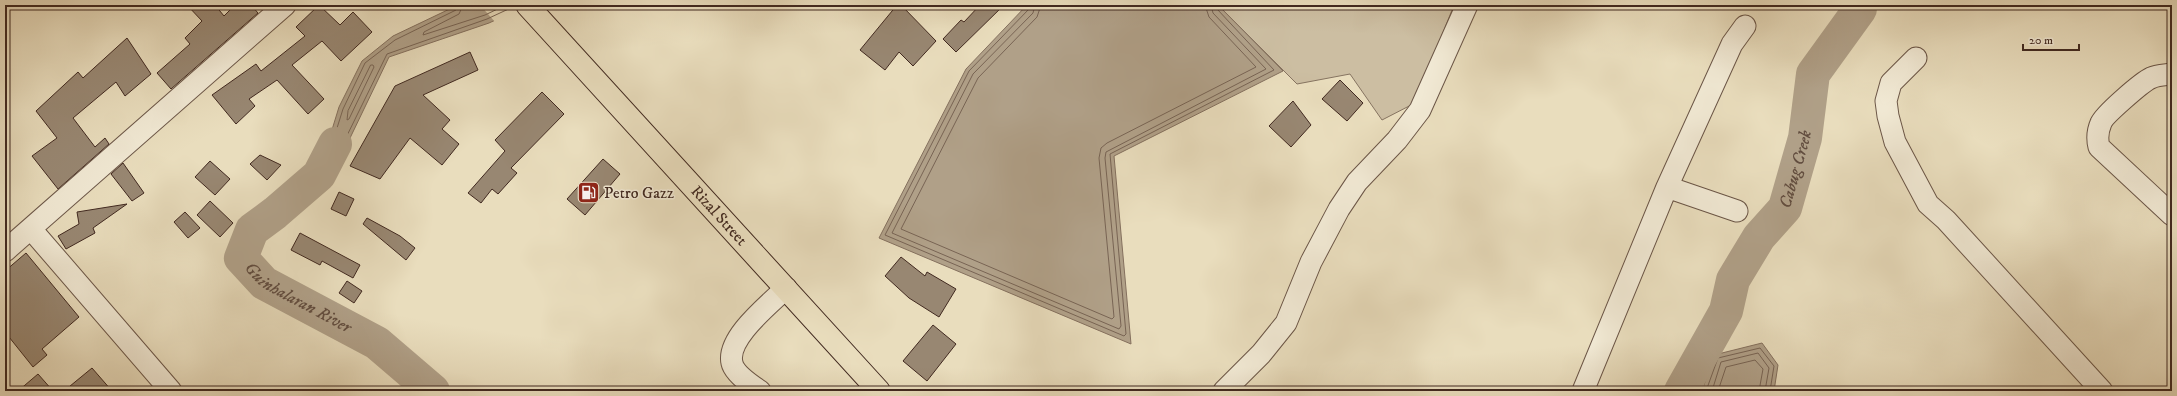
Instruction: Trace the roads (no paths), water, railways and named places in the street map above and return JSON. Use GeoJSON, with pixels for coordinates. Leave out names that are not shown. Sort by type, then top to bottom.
{"type":"FeatureCollection","features":[{"type":"Feature","properties":{"kind":"main road","name":"Rizal Street"},"geometry":{"type":"LineString","coordinates":[[527,5],[879,391]]}},
{"type":"Feature","properties":{"kind":"street"},"geometry":{"type":"LineString","coordinates":[[5,251],[285,5]]}},
{"type":"Feature","properties":{"kind":"street"},"geometry":{"type":"LineString","coordinates":[[1224,391],[1261,354],[1286,323],[1311,262],[1339,209],[1357,182],[1397,140],[1420,110],[1467,5]]}},
{"type":"Feature","properties":{"kind":"street"},"geometry":{"type":"LineString","coordinates":[[1583,391],[1667,187],[1726,56],[1732,44],[1745,26]]}},
{"type":"Feature","properties":{"kind":"street"},"geometry":{"type":"LineString","coordinates":[[1916,58],[1891,83],[1886,101],[1895,142],[1928,204],[1955,230],[2102,391]]}},
{"type":"Feature","properties":{"kind":"street"},"geometry":{"type":"LineString","coordinates":[[2172,74],[2151,78],[2141,85],[2105,117],[2097,136],[2098,148],[2172,215]]}},
{"type":"Feature","properties":{"kind":"street"},"geometry":{"type":"LineString","coordinates":[[1667,187],[1737,211]]}},
{"type":"Feature","properties":{"kind":"street"},"geometry":{"type":"LineString","coordinates":[[31,229],[171,391]]}},
{"type":"Feature","properties":{"kind":"street"},"geometry":{"type":"LineString","coordinates":[[760,391],[737,371],[732,363],[732,353],[740,334],[786,288]]}},
{"type":"Feature","properties":{"kind":"water"},"geometry":{"type":"Polygon","coordinates":[[[458,5],[528,5],[489,23],[389,57],[338,163],[314,188],[307,180],[327,146],[339,107],[362,61],[393,36],[458,5]]]}},
{"type":"Feature","properties":{"kind":"water"},"geometry":{"type":"Polygon","coordinates":[[[1027,5],[1218,5],[1283,71],[1114,156],[1131,344],[879,238],[966,69],[1027,5]]]}},
{"type":"Feature","properties":{"kind":"water"},"geometry":{"type":"Polygon","coordinates":[[[1762,343],[1778,365],[1774,391],[1702,391],[1714,355],[1762,343]]]}},
{"type":"Feature","properties":{"kind":"waterway","name":"Cabug Creek"},"geometry":{"type":"LineString","coordinates":[[1681,391],[1726,311],[1733,280],[1759,237],[1785,208],[1805,138],[1813,74],[1860,9],[1860,5]]}},
{"type":"Feature","properties":{"kind":"waterway","name":"Guinhalaran River"},"geometry":{"type":"LineString","coordinates":[[335,144],[319,175],[275,213],[252,230],[241,258],[264,283],[377,343],[433,391]]}},
{"type":"Feature","properties":{"kind":"place","name":"Petro Gazz"},"geometry":{"type":"Point","coordinates":[589,193]}}]}
